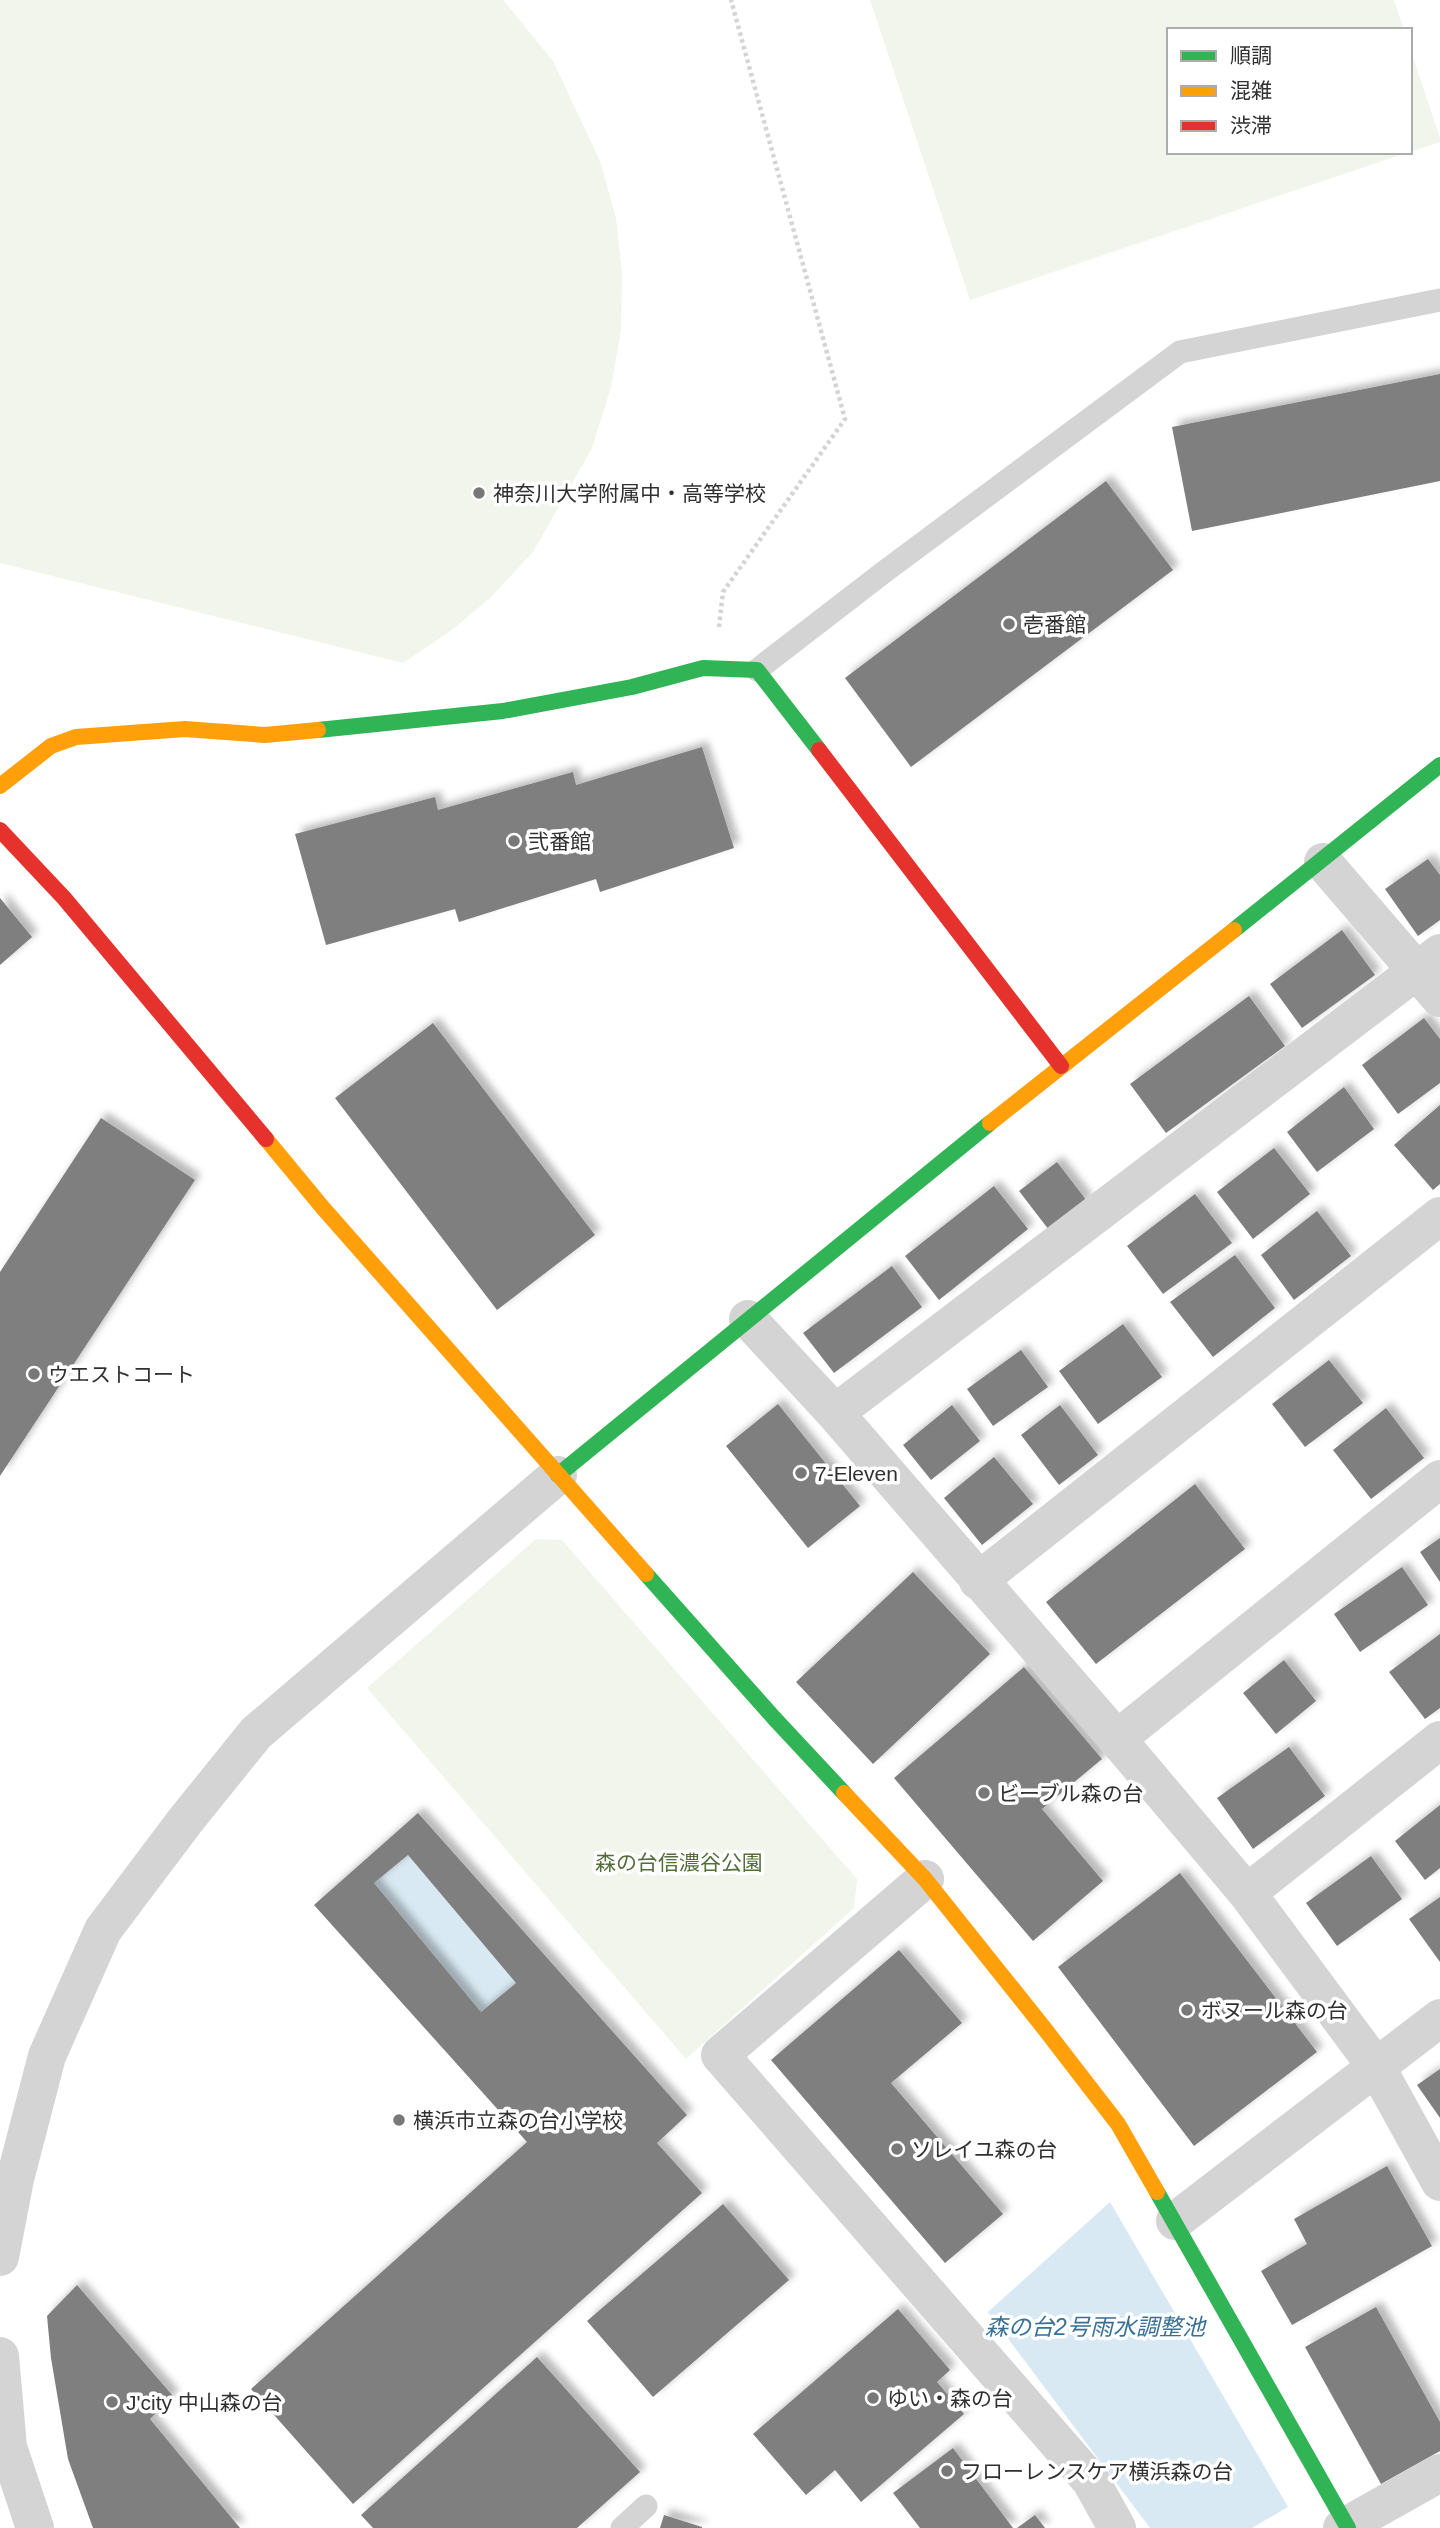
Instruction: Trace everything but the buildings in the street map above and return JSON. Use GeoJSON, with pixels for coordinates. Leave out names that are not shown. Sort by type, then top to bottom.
{"type":"FeatureCollection","features":[{"type":"Feature","properties":{"kind":"street"},"geometry":{"type":"LineString","coordinates":[[0,786],[51,746],[76,737],[185,729],[265,735],[503,711],[632,687],[703,668],[757,670],[1062,1066]]}},
{"type":"Feature","properties":{"kind":"street"},"geometry":{"type":"LineString","coordinates":[[0,2257],[15,2179],[47,2056],[103,1930],[256,1733],[558,1475],[748,1318],[1062,1066],[1323,862],[1440,765]]}},
{"type":"Feature","properties":{"kind":"street"},"geometry":{"type":"LineString","coordinates":[[0,830],[64,898],[323,1208],[558,1475],[774,1718],[925,1879],[1118,2124],[1346,2527],[1440,2473]]}},
{"type":"Feature","properties":{"kind":"street"},"geometry":{"type":"LineString","coordinates":[[835,1413],[1432,974],[1323,862]]}},
{"type":"Feature","properties":{"kind":"street"},"geometry":{"type":"LineString","coordinates":[[978,1581],[1440,1216]]}},
{"type":"Feature","properties":{"kind":"street"},"geometry":{"type":"LineString","coordinates":[[748,1318],[835,1413],[1247,1893],[1377,2068],[1440,2182]]}},
{"type":"Feature","properties":{"kind":"street"},"geometry":{"type":"LineString","coordinates":[[1117,1739],[1440,1479]]}},
{"type":"Feature","properties":{"kind":"street"},"geometry":{"type":"LineString","coordinates":[[1247,1893],[1440,1740]]}},
{"type":"Feature","properties":{"kind":"street"},"geometry":{"type":"LineString","coordinates":[[925,1879],[720,2055],[1091,2481],[1117,2528]]}},
{"type":"Feature","properties":{"kind":"street"},"geometry":{"type":"LineString","coordinates":[[1175,2221],[1440,2018]]}},
{"type":"Feature","properties":{"kind":"street"},"geometry":{"type":"LineString","coordinates":[[0,2356],[8,2447],[35,2528]]}},
{"type":"Feature","properties":{"kind":"lane"},"geometry":{"type":"LineString","coordinates":[[757,670],[895,563],[1180,352],[1440,300]]}},
{"type":"Feature","properties":{"kind":"lane"},"geometry":{"type":"LineString","coordinates":[[622,2528],[646,2506]]}},
{"type":"Feature","properties":{"kind":"path"},"geometry":{"type":"LineString","coordinates":[[718,670],[717,648],[723,592],[845,419],[731,0]]}},
{"type":"Feature","properties":{"kind":"green space"},"geometry":{"type":"Polygon","coordinates":[[[0,0],[503,0],[553,61],[600,161],[616,218],[622,273],[621,330],[611,387],[592,448],[533,552],[490,598],[452,630],[403,663],[0,563],[0,0]]]}},
{"type":"Feature","properties":{"kind":"green space"},"geometry":{"type":"Polygon","coordinates":[[[870,0],[1394,0],[1403,28],[1167,28],[1167,154],[1403,154],[970,300],[870,0]]]}},
{"type":"Feature","properties":{"kind":"green space"},"geometry":{"type":"Polygon","coordinates":[[[1412,55],[1440,138],[1440,142],[1412,151],[1412,55]]]}},
{"type":"Feature","properties":{"kind":"green space","name":"森の台信濃谷公園"},"geometry":{"type":"Polygon","coordinates":[[[536,1539],[562,1540],[857,1879],[854,1908],[686,2059],[367,1688],[536,1539]]]}},
{"type":"Feature","properties":{"kind":"water"},"geometry":{"type":"Polygon","coordinates":[[[408,1855],[516,1983],[481,2012],[374,1883],[408,1855]]]}},
{"type":"Feature","properties":{"kind":"water","name":"森の台2号雨水調整池"},"geometry":{"type":"Polygon","coordinates":[[[1110,2202],[1288,2507],[1252,2528],[1150,2528],[988,2312],[1110,2202]]]}},
{"type":"Feature","properties":{"kind":"traffic: fast"},"geometry":{"type":"LineString","coordinates":[[318,730],[503,711],[632,687],[703,668],[757,670],[819,750]]}},
{"type":"Feature","properties":{"kind":"traffic: fast"},"geometry":{"type":"LineString","coordinates":[[1234,930],[1440,765]]}},
{"type":"Feature","properties":{"kind":"traffic: fast"},"geometry":{"type":"LineString","coordinates":[[558,1475],[990,1123]]}},
{"type":"Feature","properties":{"kind":"traffic: fast"},"geometry":{"type":"LineString","coordinates":[[646,1574],[844,1793]]}},
{"type":"Feature","properties":{"kind":"traffic: fast"},"geometry":{"type":"LineString","coordinates":[[1157,2192],[1348,2528]]}},
{"type":"Feature","properties":{"kind":"traffic: slow"},"geometry":{"type":"LineString","coordinates":[[0,786],[51,746],[76,737],[185,729],[265,735],[318,730]]}},
{"type":"Feature","properties":{"kind":"traffic: slow"},"geometry":{"type":"LineString","coordinates":[[990,1123],[1234,930]]}},
{"type":"Feature","properties":{"kind":"traffic: slow"},"geometry":{"type":"LineString","coordinates":[[266,1139],[323,1208],[646,1574]]}},
{"type":"Feature","properties":{"kind":"traffic: slow"},"geometry":{"type":"LineString","coordinates":[[844,1793],[925,1879],[1044,2028],[1118,2124],[1157,2192]]}},
{"type":"Feature","properties":{"kind":"traffic: jam"},"geometry":{"type":"LineString","coordinates":[[819,750],[1061,1066]]}},
{"type":"Feature","properties":{"kind":"traffic: jam"},"geometry":{"type":"LineString","coordinates":[[0,830],[64,898],[266,1139]]}},
{"type":"Feature","properties":{"kind":"place","name":"神奈川大学附属中・高等学校"},"geometry":{"type":"Point","coordinates":[479,493]}},
{"type":"Feature","properties":{"kind":"place","name":"壱番館"},"geometry":{"type":"Point","coordinates":[1009,624]}},
{"type":"Feature","properties":{"kind":"place","name":"弐番館"},"geometry":{"type":"Point","coordinates":[514,841]}},
{"type":"Feature","properties":{"kind":"place","name":"ウエストコート"},"geometry":{"type":"Point","coordinates":[34,1374]}},
{"type":"Feature","properties":{"kind":"place","name":"7-Eleven"},"geometry":{"type":"Point","coordinates":[801,1473]}},
{"type":"Feature","properties":{"kind":"place","name":"ビーブル森の台"},"geometry":{"type":"Point","coordinates":[984,1793]}},
{"type":"Feature","properties":{"kind":"place","name":"ボヌール森の台"},"geometry":{"type":"Point","coordinates":[1187,2010]}},
{"type":"Feature","properties":{"kind":"place","name":"横浜市立森の台小学校"},"geometry":{"type":"Point","coordinates":[399,2120]}},
{"type":"Feature","properties":{"kind":"place","name":"ソレイユ森の台"},"geometry":{"type":"Point","coordinates":[897,2149]}},
{"type":"Feature","properties":{"kind":"place","name":"ゆい・森の台"},"geometry":{"type":"Point","coordinates":[873,2398]}},
{"type":"Feature","properties":{"kind":"place","name":"J'city 中山森の台"},"geometry":{"type":"Point","coordinates":[112,2402]}},
{"type":"Feature","properties":{"kind":"place","name":"フローレンスケア横浜森の台"},"geometry":{"type":"Point","coordinates":[947,2471]}}]}
